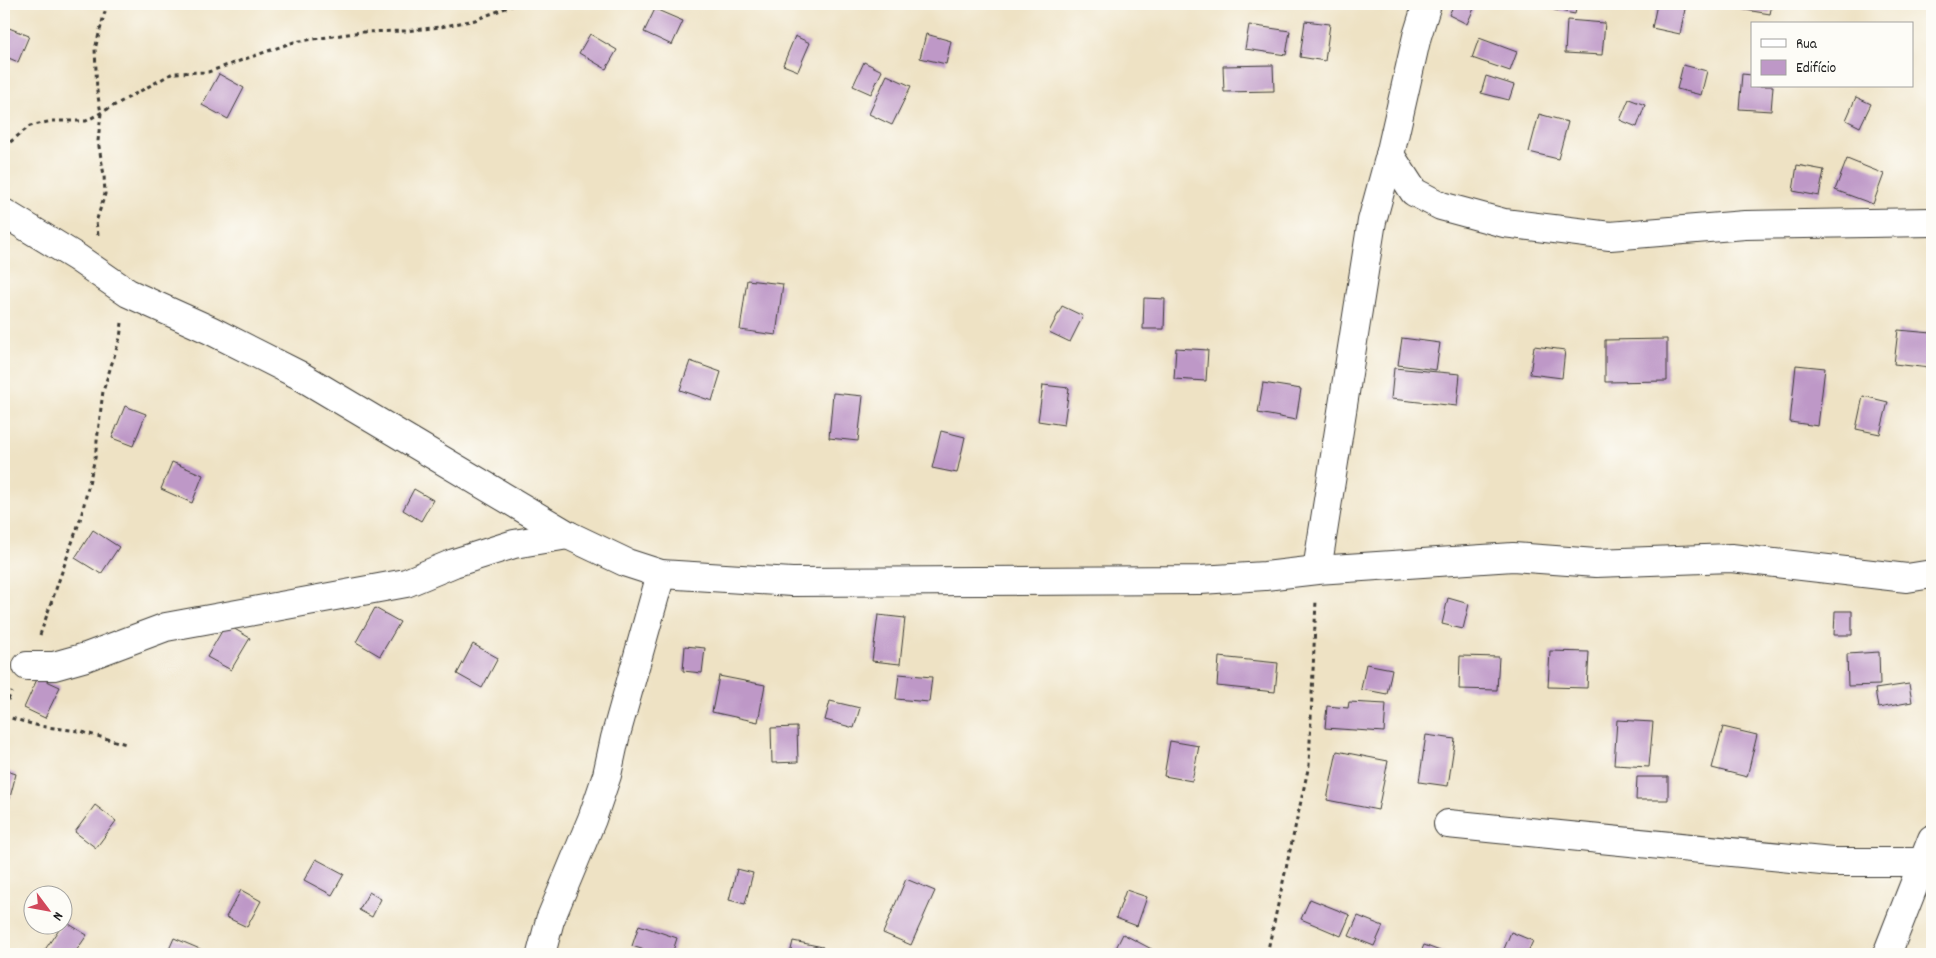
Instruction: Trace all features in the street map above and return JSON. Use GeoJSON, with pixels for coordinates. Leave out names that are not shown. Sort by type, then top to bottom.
{"type":"FeatureCollection","features":[{"type":"Feature","properties":{"kind":"street"},"geometry":{"type":"LineString","coordinates":[[1317,570],[1372,220],[1390,154],[1417,36],[1427,4]]}},
{"type":"Feature","properties":{"kind":"street"},"geometry":{"type":"LineString","coordinates":[[1390,154],[1414,192],[1441,206],[1514,224],[1610,236],[1745,225],[1932,222]]}},
{"type":"Feature","properties":{"kind":"street"},"geometry":{"type":"LineString","coordinates":[[4,213],[76,257],[128,293],[210,330],[299,375],[568,535],[626,563],[661,574],[792,582],[1190,580],[1513,557],[1596,563],[1730,558],[1907,578],[1932,574]]}},
{"type":"Feature","properties":{"kind":"street"},"geometry":{"type":"LineString","coordinates":[[27,666],[54,666],[86,657],[166,627],[406,583],[454,563],[514,544],[568,535]]}},
{"type":"Feature","properties":{"kind":"street"},"geometry":{"type":"LineString","coordinates":[[541,954],[550,920],[592,819],[607,775],[615,738],[661,574]]}},
{"type":"Feature","properties":{"kind":"street"},"geometry":{"type":"LineString","coordinates":[[1448,824],[1832,862],[1929,855],[1887,954]]}},
{"type":"Feature","properties":{"kind":"path"},"geometry":{"type":"LineString","coordinates":[[98,273],[99,244],[96,222],[105,194],[98,141],[101,113],[97,91],[95,49],[107,4]]}},
{"type":"Feature","properties":{"kind":"path"},"geometry":{"type":"LineString","coordinates":[[4,147],[30,126],[52,121],[86,121],[173,73],[208,72],[294,42],[361,32],[440,28],[475,20],[516,4]]}},
{"type":"Feature","properties":{"kind":"path"},"geometry":{"type":"LineString","coordinates":[[4,707],[27,666],[46,621],[81,518],[95,458],[103,391],[120,338],[128,293]]}},
{"type":"Feature","properties":{"kind":"path"},"geometry":{"type":"LineString","coordinates":[[1267,954],[1309,765],[1317,570]]}},
{"type":"Feature","properties":{"kind":"path"},"geometry":{"type":"LineString","coordinates":[[4,716],[39,726],[79,731],[126,744]]}},
{"type":"Feature","properties":{"kind":"building"},"geometry":{"type":"Polygon","coordinates":[[[1454,4],[1476,4],[1467,24],[1449,15],[1454,4]]]}},
{"type":"Feature","properties":{"kind":"building"},"geometry":{"type":"Polygon","coordinates":[[[1555,4],[1577,4],[1575,14],[1554,10],[1555,4]]]}},
{"type":"Feature","properties":{"kind":"building"},"geometry":{"type":"Polygon","coordinates":[[[1657,4],[1686,4],[1680,34],[1652,28],[1657,4]]]}},
{"type":"Feature","properties":{"kind":"building"},"geometry":{"type":"Polygon","coordinates":[[[1741,4],[1772,4],[1770,14],[1740,9],[1741,4]]]}},
{"type":"Feature","properties":{"kind":"building"},"geometry":{"type":"Polygon","coordinates":[[[655,9],[683,21],[672,45],[644,32],[655,9]]]}},
{"type":"Feature","properties":{"kind":"building"},"geometry":{"type":"Polygon","coordinates":[[[1567,20],[1605,23],[1602,55],[1565,53],[1567,20]]]}},
{"type":"Feature","properties":{"kind":"building"},"geometry":{"type":"Polygon","coordinates":[[[1305,21],[1330,24],[1325,61],[1300,57],[1305,21]]]}},
{"type":"Feature","properties":{"kind":"building"},"geometry":{"type":"Polygon","coordinates":[[[1249,25],[1290,31],[1286,55],[1245,49],[1249,25]]]}},
{"type":"Feature","properties":{"kind":"building"},"geometry":{"type":"Polygon","coordinates":[[[4,26],[29,36],[18,62],[4,56],[4,26]]]}},
{"type":"Feature","properties":{"kind":"building"},"geometry":{"type":"Polygon","coordinates":[[[590,34],[617,50],[606,69],[579,53],[590,34]]]}},
{"type":"Feature","properties":{"kind":"building"},"geometry":{"type":"Polygon","coordinates":[[[926,34],[951,41],[946,64],[920,58],[926,34]]]}},
{"type":"Feature","properties":{"kind":"building"},"geometry":{"type":"Polygon","coordinates":[[[795,36],[810,43],[798,71],[783,65],[795,36]]]}},
{"type":"Feature","properties":{"kind":"building"},"geometry":{"type":"Polygon","coordinates":[[[1479,38],[1517,52],[1510,71],[1472,58],[1479,38]]]}},
{"type":"Feature","properties":{"kind":"building"},"geometry":{"type":"Polygon","coordinates":[[[864,62],[882,71],[871,94],[853,86],[864,62]]]}},
{"type":"Feature","properties":{"kind":"building"},"geometry":{"type":"Polygon","coordinates":[[[1273,65],[1274,91],[1224,92],[1223,66],[1273,65]]]}},
{"type":"Feature","properties":{"kind":"building"},"geometry":{"type":"Polygon","coordinates":[[[1683,65],[1707,71],[1701,95],[1677,89],[1683,65]]]}},
{"type":"Feature","properties":{"kind":"building"},"geometry":{"type":"Polygon","coordinates":[[[219,74],[244,88],[228,119],[202,105],[219,74]]]}},
{"type":"Feature","properties":{"kind":"building"},"geometry":{"type":"Polygon","coordinates":[[[1742,74],[1751,75],[1751,88],[1773,88],[1771,111],[1739,109],[1742,74]]]}},
{"type":"Feature","properties":{"kind":"building"},"geometry":{"type":"Polygon","coordinates":[[[887,75],[911,86],[892,125],[869,114],[887,75]]]}},
{"type":"Feature","properties":{"kind":"building"},"geometry":{"type":"Polygon","coordinates":[[[1486,76],[1514,85],[1509,100],[1481,93],[1486,76]]]}},
{"type":"Feature","properties":{"kind":"building"},"geometry":{"type":"Polygon","coordinates":[[[1856,97],[1871,104],[1860,127],[1846,120],[1856,97]]]}},
{"type":"Feature","properties":{"kind":"building"},"geometry":{"type":"Polygon","coordinates":[[[1629,99],[1645,105],[1637,127],[1620,120],[1629,99]]]}},
{"type":"Feature","properties":{"kind":"building"},"geometry":{"type":"Polygon","coordinates":[[[1539,114],[1568,122],[1558,159],[1529,152],[1539,114]]]}},
{"type":"Feature","properties":{"kind":"building"},"geometry":{"type":"Polygon","coordinates":[[[1847,159],[1884,174],[1873,204],[1835,190],[1847,159]]]}},
{"type":"Feature","properties":{"kind":"building"},"geometry":{"type":"Polygon","coordinates":[[[1797,165],[1824,170],[1819,196],[1793,191],[1797,165]]]}},
{"type":"Feature","properties":{"kind":"building"},"geometry":{"type":"Polygon","coordinates":[[[747,280],[783,284],[776,335],[740,330],[747,280]]]}},
{"type":"Feature","properties":{"kind":"building"},"geometry":{"type":"Polygon","coordinates":[[[1144,298],[1165,299],[1164,329],[1143,329],[1144,298]]]}},
{"type":"Feature","properties":{"kind":"building"},"geometry":{"type":"Polygon","coordinates":[[[1062,306],[1083,316],[1070,342],[1049,332],[1062,306]]]}},
{"type":"Feature","properties":{"kind":"building"},"geometry":{"type":"Polygon","coordinates":[[[1898,330],[1932,333],[1930,368],[1894,364],[1898,330]]]}},
{"type":"Feature","properties":{"kind":"building"},"geometry":{"type":"Polygon","coordinates":[[[1402,338],[1440,343],[1436,370],[1398,365],[1402,338]]]}},
{"type":"Feature","properties":{"kind":"building"},"geometry":{"type":"Polygon","coordinates":[[[1667,339],[1667,381],[1605,382],[1605,340],[1667,339]]]}},
{"type":"Feature","properties":{"kind":"building"},"geometry":{"type":"Polygon","coordinates":[[[1534,346],[1565,350],[1562,378],[1530,374],[1534,346]]]}},
{"type":"Feature","properties":{"kind":"building"},"geometry":{"type":"Polygon","coordinates":[[[1176,348],[1208,350],[1206,381],[1174,379],[1176,348]]]}},
{"type":"Feature","properties":{"kind":"building"},"geometry":{"type":"Polygon","coordinates":[[[690,361],[721,372],[712,401],[680,390],[690,361]]]}},
{"type":"Feature","properties":{"kind":"building"},"geometry":{"type":"Polygon","coordinates":[[[1796,365],[1825,368],[1818,426],[1790,422],[1796,365]]]}},
{"type":"Feature","properties":{"kind":"building"},"geometry":{"type":"Polygon","coordinates":[[[1394,368],[1460,374],[1457,406],[1391,399],[1394,368]]]}},
{"type":"Feature","properties":{"kind":"building"},"geometry":{"type":"Polygon","coordinates":[[[1263,383],[1301,389],[1296,420],[1258,413],[1263,383]]]}},
{"type":"Feature","properties":{"kind":"building"},"geometry":{"type":"Polygon","coordinates":[[[1043,385],[1069,388],[1064,425],[1038,421],[1043,385]]]}},
{"type":"Feature","properties":{"kind":"building"},"geometry":{"type":"Polygon","coordinates":[[[833,393],[863,396],[858,441],[829,438],[833,393]]]}},
{"type":"Feature","properties":{"kind":"building"},"geometry":{"type":"Polygon","coordinates":[[[1863,396],[1888,402],[1880,434],[1856,429],[1863,396]]]}},
{"type":"Feature","properties":{"kind":"building"},"geometry":{"type":"Polygon","coordinates":[[[125,406],[146,414],[133,446],[112,438],[125,406]]]}},
{"type":"Feature","properties":{"kind":"building"},"geometry":{"type":"Polygon","coordinates":[[[941,431],[965,437],[957,473],[932,468],[941,431]]]}},
{"type":"Feature","properties":{"kind":"building"},"geometry":{"type":"Polygon","coordinates":[[[172,462],[203,475],[192,503],[161,489],[172,462]]]}},
{"type":"Feature","properties":{"kind":"building"},"geometry":{"type":"Polygon","coordinates":[[[414,489],[433,500],[421,521],[403,510],[414,489]]]}},
{"type":"Feature","properties":{"kind":"building"},"geometry":{"type":"Polygon","coordinates":[[[93,530],[119,547],[101,574],[75,558],[93,530]]]}},
{"type":"Feature","properties":{"kind":"building"},"geometry":{"type":"Polygon","coordinates":[[[1448,598],[1469,604],[1463,629],[1442,624],[1448,598]]]}},
{"type":"Feature","properties":{"kind":"building"},"geometry":{"type":"Polygon","coordinates":[[[375,608],[400,622],[380,656],[356,642],[375,608]]]}},
{"type":"Feature","properties":{"kind":"building"},"geometry":{"type":"Polygon","coordinates":[[[1835,611],[1852,611],[1852,635],[1834,635],[1835,611]]]}},
{"type":"Feature","properties":{"kind":"building"},"geometry":{"type":"Polygon","coordinates":[[[878,615],[905,618],[900,664],[872,661],[878,615]]]}},
{"type":"Feature","properties":{"kind":"building"},"geometry":{"type":"Polygon","coordinates":[[[226,624],[250,638],[231,670],[207,657],[226,624]]]}},
{"type":"Feature","properties":{"kind":"building"},"geometry":{"type":"Polygon","coordinates":[[[473,644],[498,658],[482,688],[457,674],[473,644]]]}},
{"type":"Feature","properties":{"kind":"building"},"geometry":{"type":"Polygon","coordinates":[[[685,646],[705,648],[702,673],[683,671],[685,646]]]}},
{"type":"Feature","properties":{"kind":"building"},"geometry":{"type":"Polygon","coordinates":[[[1550,651],[1589,652],[1587,688],[1548,687],[1550,651]]]}},
{"type":"Feature","properties":{"kind":"building"},"geometry":{"type":"Polygon","coordinates":[[[1879,652],[1880,685],[1848,686],[1847,654],[1879,652]]]}},
{"type":"Feature","properties":{"kind":"building"},"geometry":{"type":"Polygon","coordinates":[[[1460,656],[1499,657],[1497,690],[1459,689],[1460,656]]]}},
{"type":"Feature","properties":{"kind":"building"},"geometry":{"type":"Polygon","coordinates":[[[1219,657],[1278,663],[1275,692],[1217,686],[1219,657]]]}},
{"type":"Feature","properties":{"kind":"building"},"geometry":{"type":"Polygon","coordinates":[[[1366,664],[1392,669],[1387,694],[1361,689],[1366,664]]]}},
{"type":"Feature","properties":{"kind":"building"},"geometry":{"type":"Polygon","coordinates":[[[899,674],[932,677],[929,702],[896,699],[899,674]]]}},
{"type":"Feature","properties":{"kind":"building"},"geometry":{"type":"Polygon","coordinates":[[[719,676],[765,685],[758,722],[712,712],[719,676]]]}},
{"type":"Feature","properties":{"kind":"building"},"geometry":{"type":"Polygon","coordinates":[[[38,677],[60,687],[45,718],[24,708],[38,677]]]}},
{"type":"Feature","properties":{"kind":"building"},"geometry":{"type":"Polygon","coordinates":[[[1909,684],[1912,702],[1878,708],[1875,689],[1909,684]]]}},
{"type":"Feature","properties":{"kind":"building"},"geometry":{"type":"Polygon","coordinates":[[[830,701],[860,708],[854,728],[825,720],[830,701]]]}},
{"type":"Feature","properties":{"kind":"building"},"geometry":{"type":"Polygon","coordinates":[[[1349,702],[1386,704],[1384,732],[1325,728],[1327,706],[1348,708],[1349,702]]]}},
{"type":"Feature","properties":{"kind":"building"},"geometry":{"type":"Polygon","coordinates":[[[1617,720],[1653,722],[1649,767],[1614,765],[1617,720]]]}},
{"type":"Feature","properties":{"kind":"building"},"geometry":{"type":"Polygon","coordinates":[[[797,727],[798,762],[772,763],[771,728],[797,727]]]}},
{"type":"Feature","properties":{"kind":"building"},"geometry":{"type":"Polygon","coordinates":[[[1723,727],[1757,735],[1747,777],[1712,768],[1723,727]]]}},
{"type":"Feature","properties":{"kind":"building"},"geometry":{"type":"Polygon","coordinates":[[[1426,735],[1455,739],[1448,786],[1419,782],[1426,735]]]}},
{"type":"Feature","properties":{"kind":"building"},"geometry":{"type":"Polygon","coordinates":[[[1170,741],[1199,746],[1192,781],[1164,776],[1170,741]]]}},
{"type":"Feature","properties":{"kind":"building"},"geometry":{"type":"Polygon","coordinates":[[[1337,751],[1388,761],[1378,810],[1327,800],[1337,751]]]}},
{"type":"Feature","properties":{"kind":"building"},"geometry":{"type":"Polygon","coordinates":[[[4,770],[16,774],[6,813],[4,812],[4,770]]]}},
{"type":"Feature","properties":{"kind":"building"},"geometry":{"type":"Polygon","coordinates":[[[1637,777],[1668,777],[1668,800],[1636,800],[1637,777]]]}},
{"type":"Feature","properties":{"kind":"building"},"geometry":{"type":"Polygon","coordinates":[[[95,805],[116,821],[96,848],[75,832],[95,805]]]}},
{"type":"Feature","properties":{"kind":"building"},"geometry":{"type":"Polygon","coordinates":[[[316,859],[344,874],[332,895],[304,880],[316,859]]]}},
{"type":"Feature","properties":{"kind":"building"},"geometry":{"type":"Polygon","coordinates":[[[737,869],[753,873],[745,904],[729,900],[737,869]]]}},
{"type":"Feature","properties":{"kind":"building"},"geometry":{"type":"Polygon","coordinates":[[[906,879],[935,891],[911,945],[883,933],[906,879]]]}},
{"type":"Feature","properties":{"kind":"building"},"geometry":{"type":"Polygon","coordinates":[[[241,890],[261,901],[247,927],[226,917],[241,890]]]}},
{"type":"Feature","properties":{"kind":"building"},"geometry":{"type":"Polygon","coordinates":[[[1126,890],[1147,897],[1137,926],[1116,918],[1126,890]]]}},
{"type":"Feature","properties":{"kind":"building"},"geometry":{"type":"Polygon","coordinates":[[[369,892],[381,899],[372,917],[359,910],[369,892]]]}},
{"type":"Feature","properties":{"kind":"building"},"geometry":{"type":"Polygon","coordinates":[[[1310,899],[1350,915],[1341,936],[1301,919],[1310,899]]]}},
{"type":"Feature","properties":{"kind":"building"},"geometry":{"type":"Polygon","coordinates":[[[1358,916],[1383,926],[1374,946],[1349,936],[1358,916]]]}},
{"type":"Feature","properties":{"kind":"building"},"geometry":{"type":"Polygon","coordinates":[[[639,925],[677,938],[672,954],[657,954],[632,946],[639,925]]]}},
{"type":"Feature","properties":{"kind":"building"},"geometry":{"type":"Polygon","coordinates":[[[72,926],[87,935],[74,954],[42,954],[54,936],[72,936],[72,926]]]}},
{"type":"Feature","properties":{"kind":"building"},"geometry":{"type":"Polygon","coordinates":[[[1511,932],[1533,941],[1527,954],[1502,954],[1511,932]]]}},
{"type":"Feature","properties":{"kind":"building"},"geometry":{"type":"Polygon","coordinates":[[[1123,934],[1161,954],[1113,954],[1123,934]]]}},
{"type":"Feature","properties":{"kind":"building"},"geometry":{"type":"Polygon","coordinates":[[[174,938],[207,952],[205,954],[167,954],[174,938]]]}},
{"type":"Feature","properties":{"kind":"building"},"geometry":{"type":"Polygon","coordinates":[[[793,941],[823,947],[821,954],[790,954],[793,941]]]}},
{"type":"Feature","properties":{"kind":"building"},"geometry":{"type":"Polygon","coordinates":[[[1424,945],[1448,954],[1420,954],[1424,945]]]}}]}
